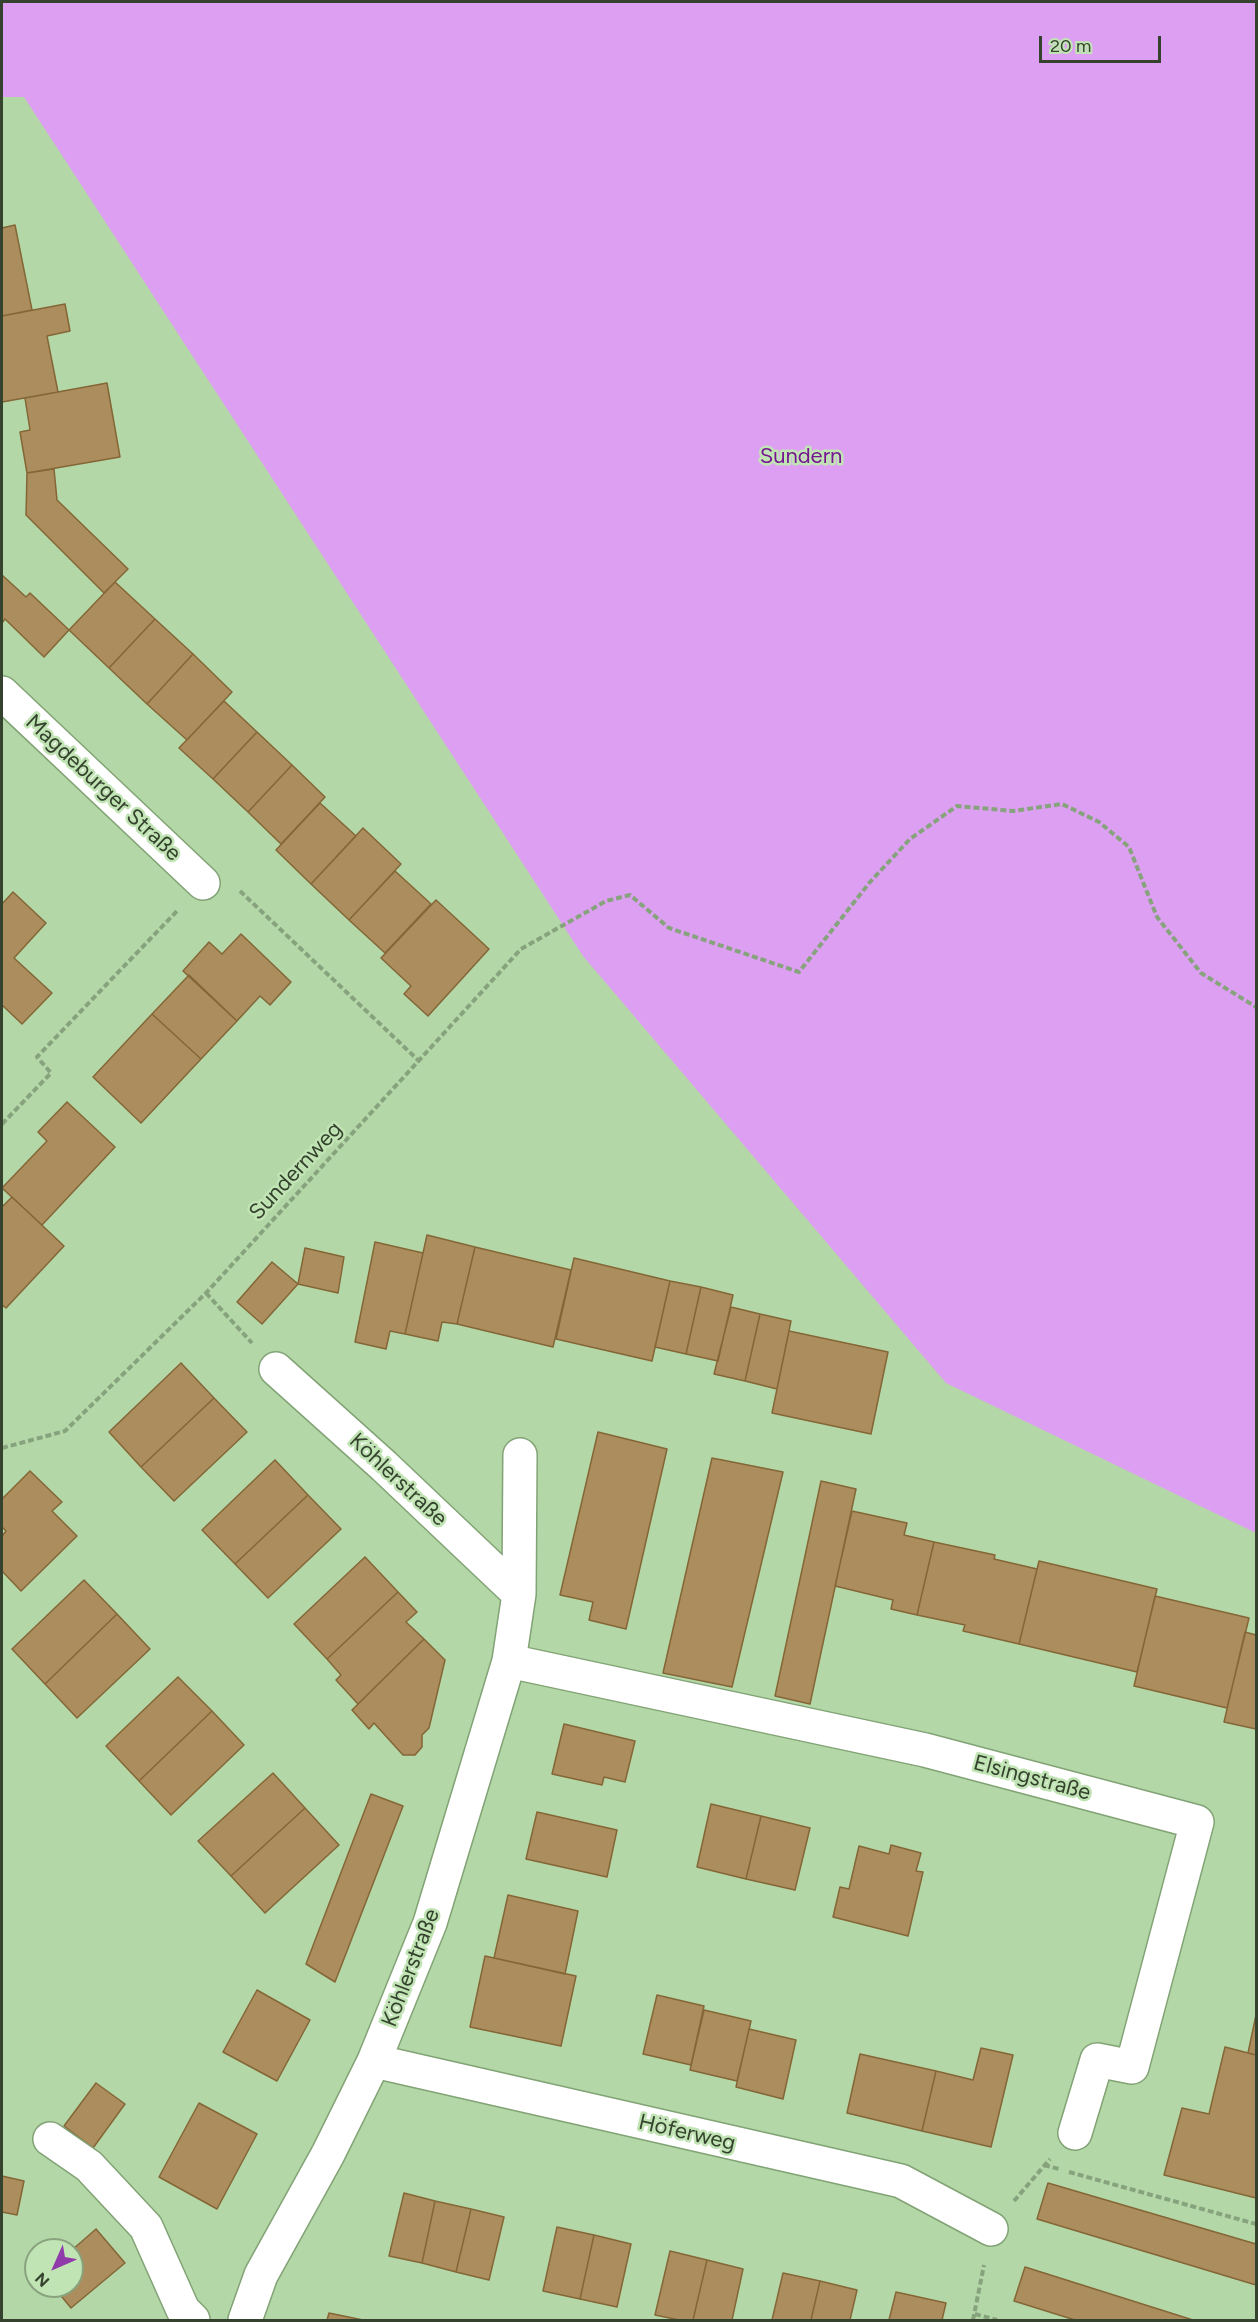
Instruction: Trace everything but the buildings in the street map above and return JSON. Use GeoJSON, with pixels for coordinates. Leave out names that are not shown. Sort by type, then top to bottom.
{"type":"FeatureCollection","features":[{"type":"Feature","properties":{"kind":"street","name":"Magdeburger Straße"},"geometry":{"type":"LineString","coordinates":[[2,693],[203,883]]}},
{"type":"Feature","properties":{"kind":"street","name":"Köhlerstraße"},"geometry":{"type":"LineString","coordinates":[[276,1369],[384,1466],[519,1594]]}},
{"type":"Feature","properties":{"kind":"street","name":"Köhlerstraße"},"geometry":{"type":"LineString","coordinates":[[245,2320],[261,2275],[327,2154],[374,2061],[430,1923],[509,1661],[519,1594],[520,1455]]}},
{"type":"Feature","properties":{"kind":"street","name":"Elsingstraße"},"geometry":{"type":"LineString","coordinates":[[509,1661],[925,1750],[1197,1822],[1132,2067],[1097,2060],[1075,2133]]}},
{"type":"Feature","properties":{"kind":"street","name":"Höferweg"},"geometry":{"type":"LineString","coordinates":[[374,2061],[901,2181],[991,2229]]}},
{"type":"Feature","properties":{"kind":"street"},"geometry":{"type":"LineString","coordinates":[[50,2139],[89,2166],[146,2227],[183,2310],[193,2320]]}},
{"type":"Feature","properties":{"kind":"path","name":"Sundernweg"},"geometry":{"type":"LineString","coordinates":[[2,1448],[65,1431],[206,1293],[521,950],[606,901],[630,895],[669,928],[799,972],[870,882],[910,839],[957,806],[1013,811],[1062,804],[1099,822],[1129,847],[1157,917],[1193,964],[1201,973],[1257,1006]]}},
{"type":"Feature","properties":{"kind":"path"},"geometry":{"type":"LineString","coordinates":[[2,1124],[51,1073],[38,1057],[218,868],[420,1062]]}},
{"type":"Feature","properties":{"kind":"path"},"geometry":{"type":"LineString","coordinates":[[206,1293],[276,1369]]}},
{"type":"Feature","properties":{"kind":"path"},"geometry":{"type":"LineString","coordinates":[[973,2320],[991,2229],[1044,2165],[1075,2133]]}},
{"type":"Feature","properties":{"kind":"path"},"geometry":{"type":"LineString","coordinates":[[1044,2165],[1257,2224]]}},
{"type":"Feature","properties":{"kind":"path"},"geometry":{"type":"LineString","coordinates":[[975,2314],[997,2320]]}},
{"type":"Feature","properties":{"kind":"green space","name":"Sundern"},"geometry":{"type":"Polygon","coordinates":[[[2,2],[1256,2],[1256,1533],[946,1383],[583,956],[24,97],[2,97],[2,2]]]}}]}
